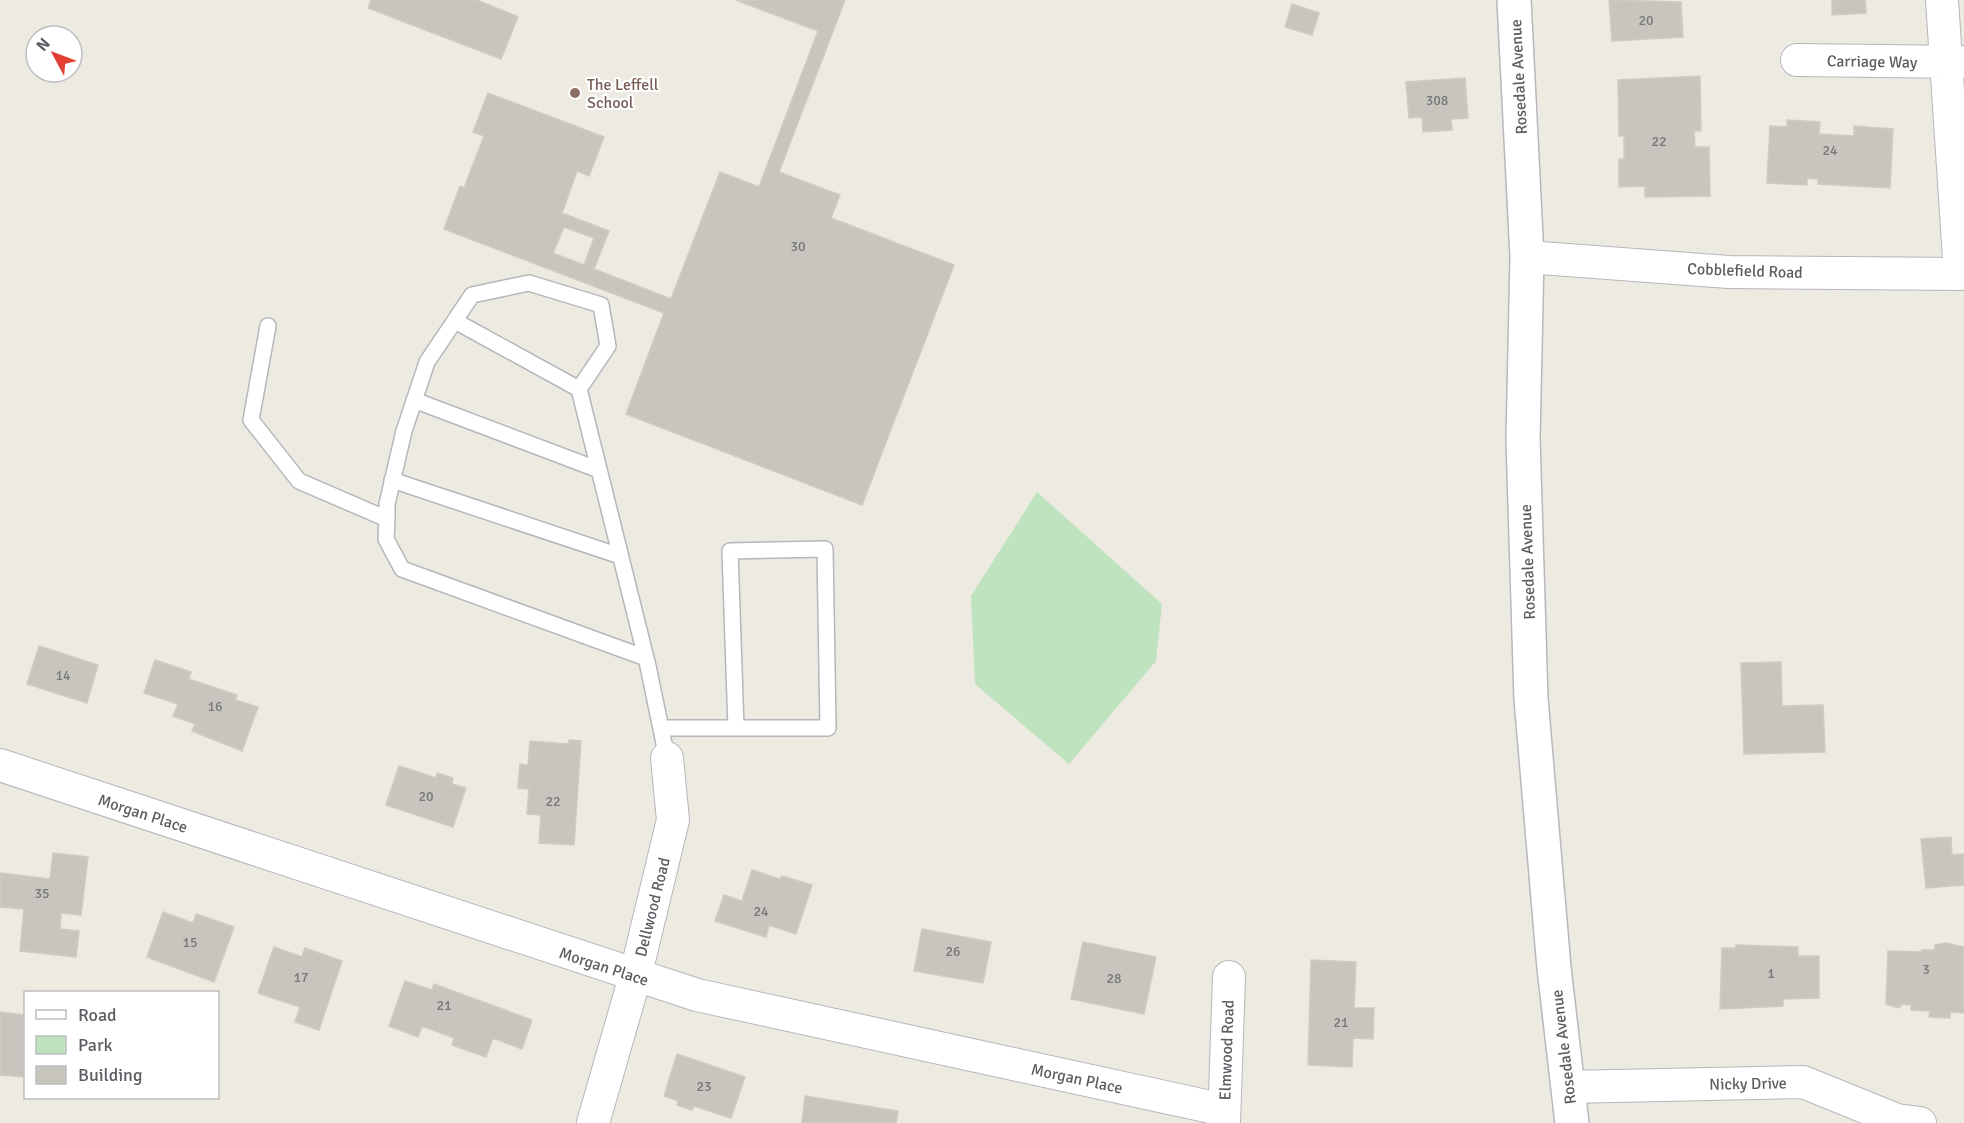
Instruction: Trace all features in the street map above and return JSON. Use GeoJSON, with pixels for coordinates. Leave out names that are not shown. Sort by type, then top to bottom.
{"type":"FeatureCollection","features":[{"type":"Feature","properties":{"kind":"street","name":"Rosedale Avenue"},"geometry":{"type":"LineString","coordinates":[[1514,0],[1527,258],[1523,439],[1531,699],[1554,968],[1572,1123]]}},
{"type":"Feature","properties":{"kind":"street"},"geometry":{"type":"LineString","coordinates":[[1942,0],[1955,62],[1962,274]]}},
{"type":"Feature","properties":{"kind":"street","name":"Carriage Way"},"geometry":{"type":"LineString","coordinates":[[1797,60],[1955,62]]}},
{"type":"Feature","properties":{"kind":"street","name":"Cobblefield Road"},"geometry":{"type":"LineString","coordinates":[[1527,258],[1729,272],[1962,274]]}},
{"type":"Feature","properties":{"kind":"street","name":"Dellwood Road"},"geometry":{"type":"LineString","coordinates":[[593,1123],[635,977],[673,820],[667,758]]}},
{"type":"Feature","properties":{"kind":"street","name":"Morgan Place"},"geometry":{"type":"LineString","coordinates":[[0,765],[697,996],[1224,1116]]}},
{"type":"Feature","properties":{"kind":"street","name":"Elmwood Road"},"geometry":{"type":"LineString","coordinates":[[1224,1116],[1229,977]]}},
{"type":"Feature","properties":{"kind":"street","name":"Nicky Drive"},"geometry":{"type":"LineString","coordinates":[[1568,1087],[1803,1082],[1897,1120],[1920,1123]]}},
{"type":"Feature","properties":{"kind":"lane"},"geometry":{"type":"LineString","coordinates":[[579,389],[608,346],[601,305],[529,284],[472,295],[427,362],[414,400],[393,480],[386,539],[402,569],[646,658]]}},
{"type":"Feature","properties":{"kind":"lane"},"geometry":{"type":"LineString","coordinates":[[455,321],[579,389],[646,658],[667,758]]}},
{"type":"Feature","properties":{"kind":"lane"},"geometry":{"type":"LineString","coordinates":[[268,326],[251,420],[299,480],[387,519]]}},
{"type":"Feature","properties":{"kind":"lane"},"geometry":{"type":"LineString","coordinates":[[414,400],[599,470]]}},
{"type":"Feature","properties":{"kind":"lane"},"geometry":{"type":"LineString","coordinates":[[393,480],[620,556]]}},
{"type":"Feature","properties":{"kind":"lane"},"geometry":{"type":"LineString","coordinates":[[661,728],[736,728],[828,728],[825,549],[730,551],[736,728]]}},
{"type":"Feature","properties":{"kind":"green space"},"geometry":{"type":"Polygon","coordinates":[[[1037,492],[1162,604],[1156,661],[1069,764],[975,684],[971,596],[1037,492]]]}},
{"type":"Feature","properties":{"kind":"building"},"geometry":{"type":"Polygon","coordinates":[[[371,0],[477,0],[518,17],[501,59],[368,8],[371,0]]]}},
{"type":"Feature","properties":{"kind":"building"},"geometry":{"type":"Polygon","coordinates":[[[736,0],[845,0],[779,172],[840,195],[831,218],[954,265],[862,505],[626,414],[664,313],[444,229],[460,186],[464,188],[484,136],[473,132],[488,93],[604,137],[589,176],[577,171],[562,213],[609,231],[594,269],[671,299],[720,172],[759,187],[818,31],[736,0]],[[564,227],[553,253],[584,265],[594,238],[564,227]]]}},
{"type":"Feature","properties":{"kind":"building"},"geometry":{"type":"Polygon","coordinates":[[[1609,0],[1681,2],[1683,37],[1612,41],[1609,0]]]}},
{"type":"Feature","properties":{"kind":"building"},"geometry":{"type":"Polygon","coordinates":[[[1832,0],[1865,0],[1866,13],[1832,15],[1832,0]]]}},
{"type":"Feature","properties":{"kind":"building"},"geometry":{"type":"Polygon","coordinates":[[[1292,4],[1319,13],[1312,35],[1285,27],[1292,4]]]}},
{"type":"Feature","properties":{"kind":"building"},"geometry":{"type":"Polygon","coordinates":[[[1700,76],[1701,131],[1694,131],[1695,147],[1709,147],[1710,196],[1645,197],[1645,186],[1619,187],[1619,159],[1624,159],[1624,136],[1619,136],[1618,80],[1700,76]]]}},
{"type":"Feature","properties":{"kind":"building"},"geometry":{"type":"Polygon","coordinates":[[[1465,78],[1468,118],[1451,119],[1452,130],[1423,132],[1422,117],[1409,118],[1406,82],[1465,78]]]}},
{"type":"Feature","properties":{"kind":"building"},"geometry":{"type":"Polygon","coordinates":[[[1787,120],[1820,122],[1819,134],[1854,136],[1854,126],[1893,129],[1890,188],[1818,184],[1818,179],[1807,178],[1807,185],[1767,183],[1770,126],[1787,127],[1787,120]]]}},
{"type":"Feature","properties":{"kind":"building"},"geometry":{"type":"Polygon","coordinates":[[[39,646],[98,665],[87,703],[27,684],[39,646]]]}},
{"type":"Feature","properties":{"kind":"building"},"geometry":{"type":"Polygon","coordinates":[[[155,660],[191,672],[189,679],[237,695],[235,700],[258,707],[242,751],[192,731],[195,724],[173,716],[178,704],[144,693],[155,660]]]}},
{"type":"Feature","properties":{"kind":"building"},"geometry":{"type":"Polygon","coordinates":[[[1781,662],[1782,706],[1823,705],[1825,752],[1744,754],[1741,663],[1781,662]]]}},
{"type":"Feature","properties":{"kind":"building"},"geometry":{"type":"Polygon","coordinates":[[[569,740],[581,741],[574,845],[539,843],[541,815],[527,814],[529,789],[518,788],[520,764],[528,765],[530,741],[569,744],[569,740]]]}},
{"type":"Feature","properties":{"kind":"building"},"geometry":{"type":"Polygon","coordinates":[[[399,766],[436,778],[437,773],[453,778],[452,784],[466,788],[453,827],[386,805],[399,766]]]}},
{"type":"Feature","properties":{"kind":"building"},"geometry":{"type":"Polygon","coordinates":[[[1951,837],[1952,855],[1964,854],[1964,885],[1926,888],[1921,839],[1951,837]]]}},
{"type":"Feature","properties":{"kind":"building"},"geometry":{"type":"Polygon","coordinates":[[[53,853],[88,857],[81,915],[61,913],[60,929],[79,931],[76,957],[20,951],[24,909],[0,907],[0,873],[50,879],[53,853]]]}},
{"type":"Feature","properties":{"kind":"building"},"geometry":{"type":"Polygon","coordinates":[[[752,870],[780,879],[782,876],[812,885],[796,934],[769,925],[766,937],[715,921],[724,895],[742,901],[752,870]]]}},
{"type":"Feature","properties":{"kind":"building"},"geometry":{"type":"Polygon","coordinates":[[[163,912],[193,923],[196,914],[234,927],[214,982],[147,957],[163,912]]]}},
{"type":"Feature","properties":{"kind":"building"},"geometry":{"type":"Polygon","coordinates":[[[922,929],[991,942],[983,983],[914,971],[922,929]]]}},
{"type":"Feature","properties":{"kind":"building"},"geometry":{"type":"Polygon","coordinates":[[[1083,942],[1156,957],[1144,1014],[1071,999],[1083,942]]]}},
{"type":"Feature","properties":{"kind":"building"},"geometry":{"type":"Polygon","coordinates":[[[1946,943],[1964,947],[1964,1013],[1950,1012],[1950,1018],[1929,1017],[1930,1011],[1911,1010],[1911,1005],[1902,1004],[1899,1008],[1886,1004],[1888,951],[1922,952],[1922,950],[1935,950],[1935,945],[1946,943]]]}},
{"type":"Feature","properties":{"kind":"building"},"geometry":{"type":"Polygon","coordinates":[[[1736,945],[1798,947],[1798,956],[1819,956],[1819,998],[1783,999],[1783,1006],[1720,1009],[1722,948],[1736,948],[1736,945]]]}},
{"type":"Feature","properties":{"kind":"building"},"geometry":{"type":"Polygon","coordinates":[[[274,947],[302,957],[305,948],[342,961],[319,1030],[295,1022],[300,1007],[258,993],[274,947]]]}},
{"type":"Feature","properties":{"kind":"building"},"geometry":{"type":"Polygon","coordinates":[[[1311,960],[1356,962],[1354,1008],[1374,1008],[1373,1039],[1353,1038],[1352,1067],[1308,1065],[1311,960]]]}},
{"type":"Feature","properties":{"kind":"building"},"geometry":{"type":"Polygon","coordinates":[[[405,981],[432,990],[434,984],[532,1020],[522,1049],[493,1038],[486,1057],[452,1045],[454,1038],[422,1026],[418,1037],[389,1026],[405,981]]]}},
{"type":"Feature","properties":{"kind":"building"},"geometry":{"type":"Polygon","coordinates":[[[0,1012],[24,1015],[24,1077],[0,1075],[0,1012]]]}},
{"type":"Feature","properties":{"kind":"building"},"geometry":{"type":"Polygon","coordinates":[[[677,1054],[745,1077],[731,1118],[694,1106],[692,1110],[677,1105],[678,1101],[664,1096],[677,1054]]]}},
{"type":"Feature","properties":{"kind":"building"},"geometry":{"type":"Polygon","coordinates":[[[805,1096],[898,1111],[896,1123],[802,1123],[805,1096]]]}},
{"type":"Feature","properties":{"kind":"place","name":"The Leffell School"},"geometry":{"type":"Point","coordinates":[575,93]}}]}
